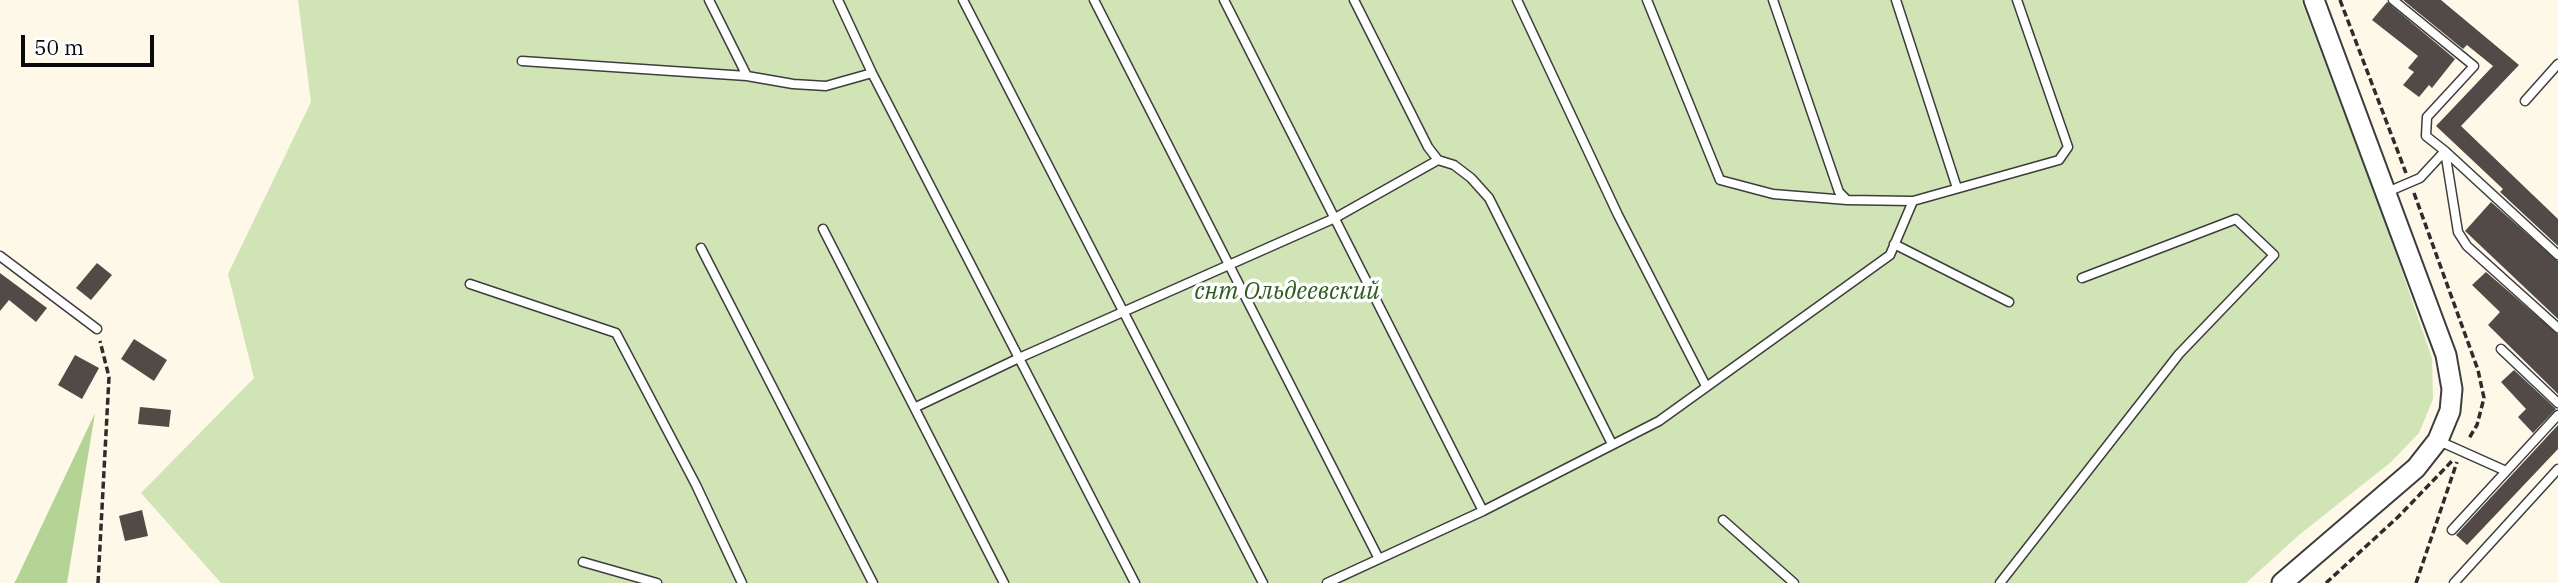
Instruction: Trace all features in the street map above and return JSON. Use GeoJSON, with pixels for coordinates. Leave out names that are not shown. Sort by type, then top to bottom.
{"type":"FeatureCollection","features":[{"type":"Feature","properties":{"kind":"street"},"geometry":{"type":"LineString","coordinates":[[2281,583],[2416,468],[2438,440],[2450,411],[2452,389],[2446,355],[2314,0]]}},
{"type":"Feature","properties":{"kind":"lane"},"geometry":{"type":"LineString","coordinates":[[709,0],[747,76]]}},
{"type":"Feature","properties":{"kind":"lane"},"geometry":{"type":"LineString","coordinates":[[838,0],[872,73],[1135,583]]}},
{"type":"Feature","properties":{"kind":"lane"},"geometry":{"type":"LineString","coordinates":[[963,0],[1021,106],[1123,312],[1263,583]]}},
{"type":"Feature","properties":{"kind":"lane"},"geometry":{"type":"LineString","coordinates":[[1094,0],[1379,559]]}},
{"type":"Feature","properties":{"kind":"lane"},"geometry":{"type":"LineString","coordinates":[[1224,0],[1483,511]]}},
{"type":"Feature","properties":{"kind":"lane"},"geometry":{"type":"LineString","coordinates":[[1354,0],[1428,147],[1438,160],[1454,165],[1471,178],[1489,198],[1612,444]]}},
{"type":"Feature","properties":{"kind":"lane"},"geometry":{"type":"LineString","coordinates":[[1517,0],[1618,215],[1706,386]]}},
{"type":"Feature","properties":{"kind":"lane"},"geometry":{"type":"LineString","coordinates":[[1647,0],[1720,180],[1773,194],[1847,200],[1913,201],[2059,160],[2068,147],[2017,0]]}},
{"type":"Feature","properties":{"kind":"lane"},"geometry":{"type":"LineString","coordinates":[[1773,0],[1839,192],[1847,200]]}},
{"type":"Feature","properties":{"kind":"lane"},"geometry":{"type":"LineString","coordinates":[[1896,0],[1957,188]]}},
{"type":"Feature","properties":{"kind":"lane"},"geometry":{"type":"LineString","coordinates":[[2393,0],[2474,66],[2427,117],[2427,136],[2558,255]]}},
{"type":"Feature","properties":{"kind":"lane"},"geometry":{"type":"LineString","coordinates":[[522,61],[747,76],[793,84],[827,86],[872,73]]}},
{"type":"Feature","properties":{"kind":"lane"},"geometry":{"type":"LineString","coordinates":[[2525,101],[2558,64]]}},
{"type":"Feature","properties":{"kind":"lane"},"geometry":{"type":"LineString","coordinates":[[2385,192],[2420,178],[2445,151]]}},
{"type":"Feature","properties":{"kind":"lane"},"geometry":{"type":"LineString","coordinates":[[2445,151],[2458,232],[2467,246],[2558,328]]}},
{"type":"Feature","properties":{"kind":"lane"},"geometry":{"type":"LineString","coordinates":[[916,407],[1019,358],[1335,218],[1438,160]]}},
{"type":"Feature","properties":{"kind":"lane"},"geometry":{"type":"LineString","coordinates":[[1327,583],[1483,511],[1659,421],[1889,255],[1913,201]]}},
{"type":"Feature","properties":{"kind":"lane"},"geometry":{"type":"LineString","coordinates":[[2000,583],[2179,354],[2274,255],[2236,219],[2082,278]]}},
{"type":"Feature","properties":{"kind":"lane"},"geometry":{"type":"LineString","coordinates":[[823,229],[1004,583]]}},
{"type":"Feature","properties":{"kind":"lane"},"geometry":{"type":"LineString","coordinates":[[1894,244],[2009,302]]}},
{"type":"Feature","properties":{"kind":"lane"},"geometry":{"type":"LineString","coordinates":[[701,248],[873,583]]}},
{"type":"Feature","properties":{"kind":"lane"},"geometry":{"type":"LineString","coordinates":[[0,256],[97,329]]}},
{"type":"Feature","properties":{"kind":"lane"},"geometry":{"type":"LineString","coordinates":[[470,284],[616,333],[696,485],[742,583]]}},
{"type":"Feature","properties":{"kind":"lane"},"geometry":{"type":"LineString","coordinates":[[2501,349],[2558,403]]}},
{"type":"Feature","properties":{"kind":"lane"},"geometry":{"type":"LineString","coordinates":[[2452,530],[2558,415]]}},
{"type":"Feature","properties":{"kind":"lane"},"geometry":{"type":"LineString","coordinates":[[2438,440],[2506,471]]}},
{"type":"Feature","properties":{"kind":"lane"},"geometry":{"type":"LineString","coordinates":[[2454,583],[2558,469]]}},
{"type":"Feature","properties":{"kind":"lane"},"geometry":{"type":"LineString","coordinates":[[1723,520],[1794,583]]}},
{"type":"Feature","properties":{"kind":"lane"},"geometry":{"type":"LineString","coordinates":[[583,562],[657,583]]}},
{"type":"Feature","properties":{"kind":"path"},"geometry":{"type":"LineString","coordinates":[[2340,0],[2478,370],[2484,398],[2477,425],[2461,452],[2416,583]]}},
{"type":"Feature","properties":{"kind":"path"},"geometry":{"type":"LineString","coordinates":[[97,329],[109,377],[98,583]]}},
{"type":"Feature","properties":{"kind":"path"},"geometry":{"type":"LineString","coordinates":[[2326,583],[2398,517],[2461,452]]}},
{"type":"Feature","properties":{"kind":"green space","name":"снт Ольдеевский"},"geometry":{"type":"Polygon","coordinates":[[[298,0],[2301,0],[2382,214],[2432,358],[2433,399],[2419,433],[2391,462],[2299,535],[2246,583],[221,583],[141,493],[254,378],[228,274],[311,102],[298,0]]]}},
{"type":"Feature","properties":{"kind":"green space"},"geometry":{"type":"Polygon","coordinates":[[[95,413],[67,583],[14,583],[17,578],[95,413]]]}},
{"type":"Feature","properties":{"kind":"building"},"geometry":{"type":"Polygon","coordinates":[[[2403,0],[2441,0],[2519,65],[2461,126],[2558,219],[2558,246],[2500,192],[2503,189],[2436,126],[2493,66],[2467,45],[2463,49],[2403,0]]]}},
{"type":"Feature","properties":{"kind":"building"},"geometry":{"type":"Polygon","coordinates":[[[2387,2],[2455,59],[2432,88],[2429,85],[2419,97],[2403,85],[2414,72],[2408,68],[2418,56],[2372,20],[2387,2]]]}},
{"type":"Feature","properties":{"kind":"building"},"geometry":{"type":"Polygon","coordinates":[[[2491,202],[2558,261],[2558,319],[2465,231],[2491,202]]]}},
{"type":"Feature","properties":{"kind":"building"},"geometry":{"type":"Polygon","coordinates":[[[97,263],[112,275],[91,300],[76,288],[97,263]]]}},
{"type":"Feature","properties":{"kind":"building"},"geometry":{"type":"Polygon","coordinates":[[[2486,272],[2558,334],[2558,394],[2488,325],[2500,312],[2472,285],[2486,272]]]}},
{"type":"Feature","properties":{"kind":"building"},"geometry":{"type":"Polygon","coordinates":[[[0,273],[47,308],[36,322],[9,300],[0,311],[0,273]]]}},
{"type":"Feature","properties":{"kind":"building"},"geometry":{"type":"Polygon","coordinates":[[[134,339],[167,360],[154,381],[121,359],[134,339]]]}},
{"type":"Feature","properties":{"kind":"building"},"geometry":{"type":"Polygon","coordinates":[[[75,355],[99,368],[82,399],[58,385],[75,355]]]}},
{"type":"Feature","properties":{"kind":"building"},"geometry":{"type":"Polygon","coordinates":[[[2514,370],[2556,409],[2533,433],[2518,417],[2526,409],[2501,382],[2514,370]]]}},
{"type":"Feature","properties":{"kind":"building"},"geometry":{"type":"Polygon","coordinates":[[[140,407],[171,410],[169,427],[138,424],[140,407]]]}},
{"type":"Feature","properties":{"kind":"building"},"geometry":{"type":"Polygon","coordinates":[[[2558,425],[2558,449],[2467,545],[2456,535],[2558,425]]]}},
{"type":"Feature","properties":{"kind":"building"},"geometry":{"type":"Polygon","coordinates":[[[142,510],[148,536],[125,541],[119,516],[142,510]]]}}]}
